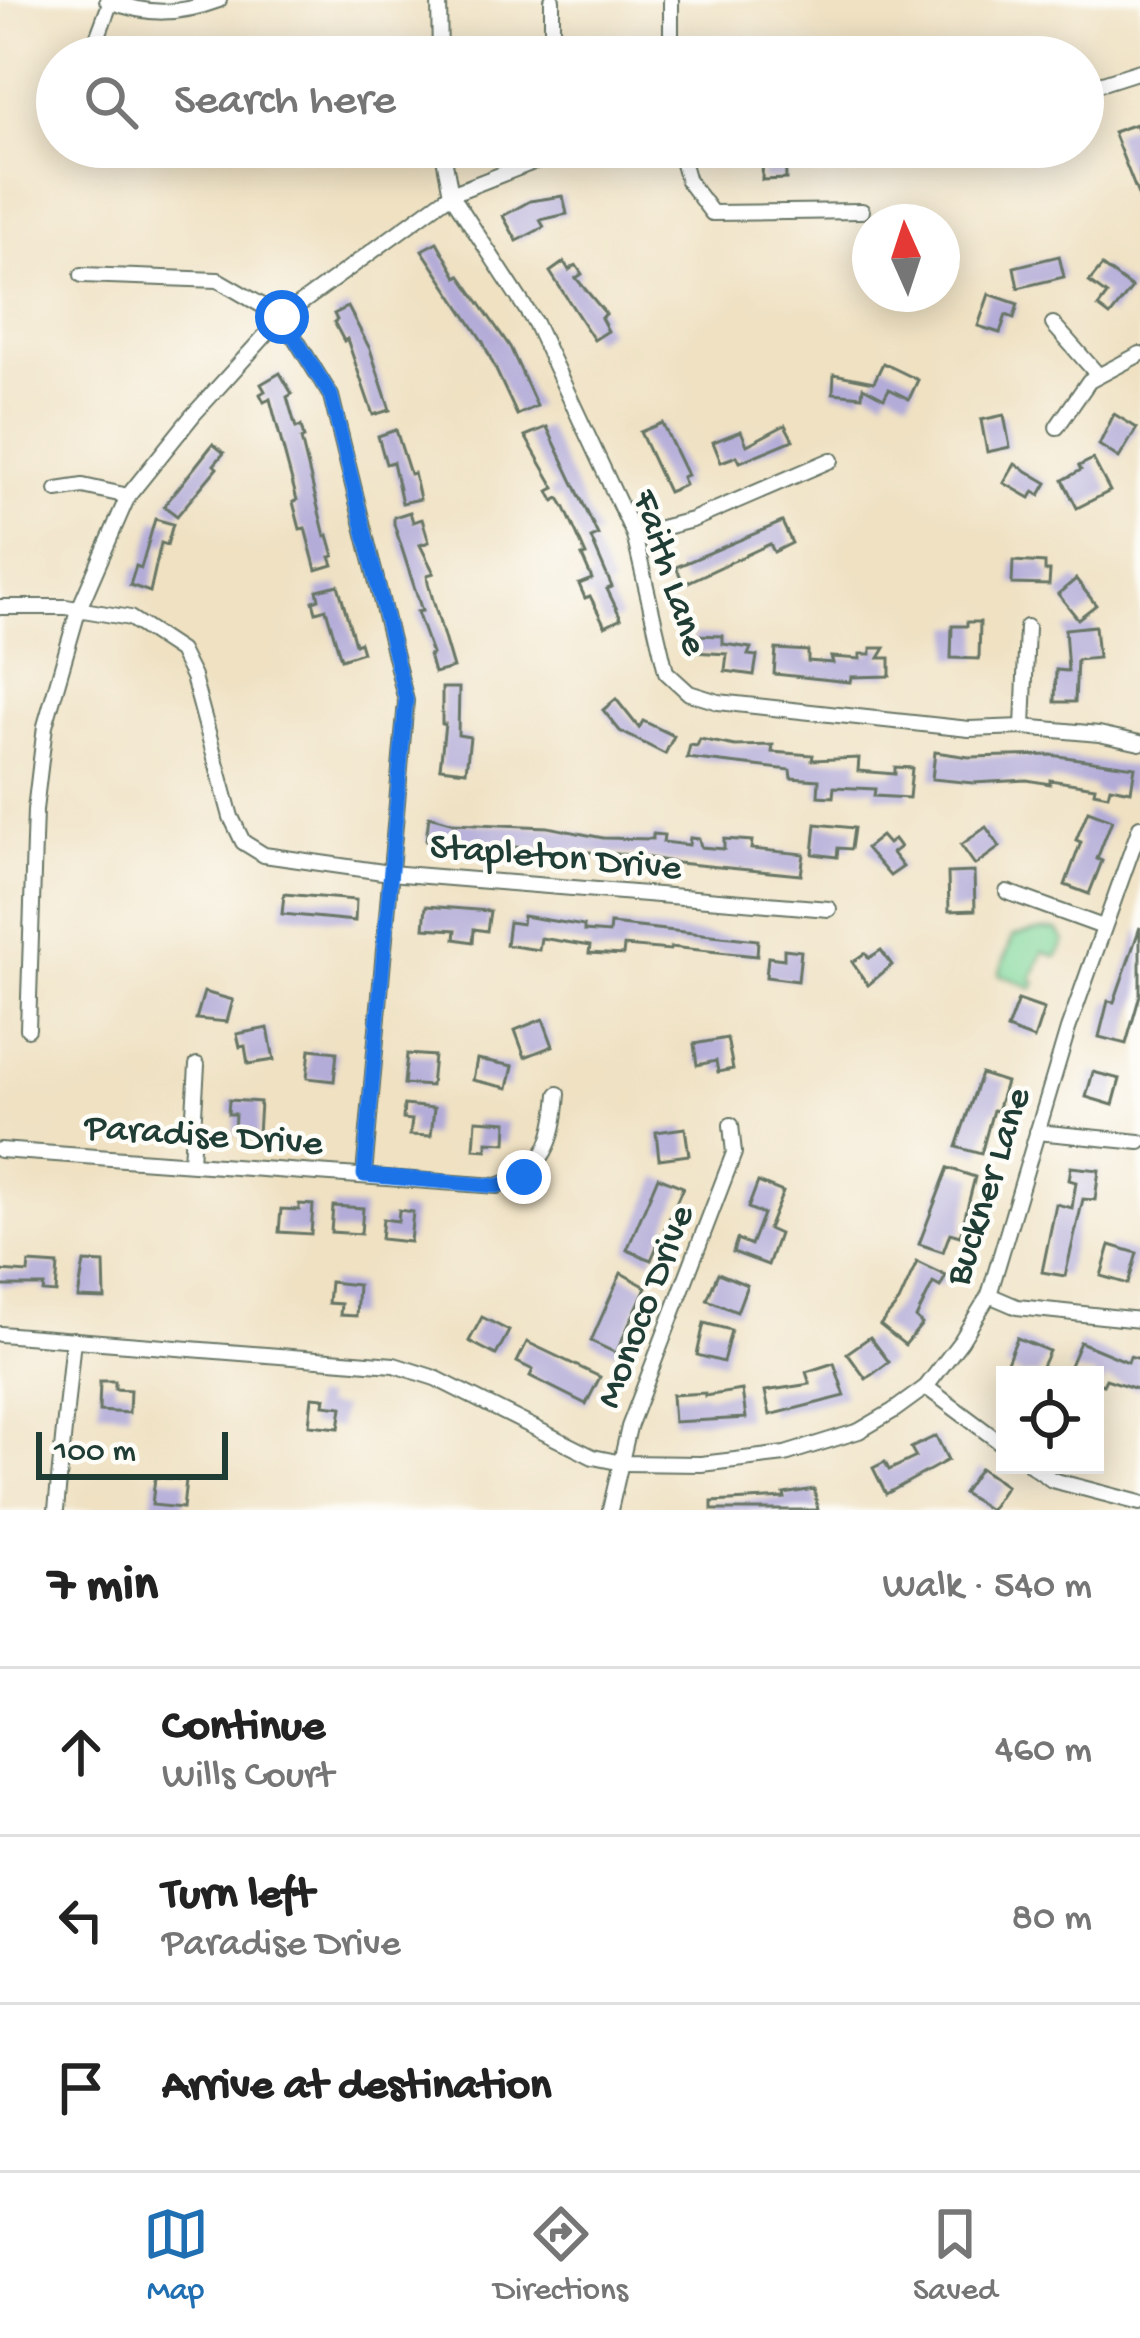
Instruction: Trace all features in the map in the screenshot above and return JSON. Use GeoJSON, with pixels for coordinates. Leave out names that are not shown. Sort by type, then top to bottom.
{"type":"FeatureCollection","features":[{"type":"Feature","properties":{"kind":"street"},"geometry":{"type":"LineString","coordinates":[[97,36],[109,1],[138,12],[183,14],[219,0]]}},
{"type":"Feature","properties":{"kind":"street"},"geometry":{"type":"LineString","coordinates":[[439,0],[440,36]]}},
{"type":"Feature","properties":{"kind":"street"},"geometry":{"type":"LineString","coordinates":[[552,0],[552,36]]}},
{"type":"Feature","properties":{"kind":"street"},"geometry":{"type":"LineString","coordinates":[[671,0],[671,36]]}},
{"type":"Feature","properties":{"kind":"street"},"geometry":{"type":"LineString","coordinates":[[1104,83],[1140,71]]}},
{"type":"Feature","properties":{"kind":"street"},"geometry":{"type":"LineString","coordinates":[[446,168],[451,194]]}},
{"type":"Feature","properties":{"kind":"street"},"geometry":{"type":"LineString","coordinates":[[28,1029],[35,810],[45,726],[78,611],[128,496],[282,317],[451,194],[510,168]]}},
{"type":"Feature","properties":{"kind":"street"},"geometry":{"type":"LineString","coordinates":[[684,168],[688,182],[712,213],[852,211]]}},
{"type":"Feature","properties":{"kind":"street","name":"Faith Lane"},"geometry":{"type":"LineString","coordinates":[[451,194],[535,322],[634,535],[666,672],[689,693],[718,702],[969,729],[1023,727],[1099,734],[1140,743]]}},
{"type":"Feature","properties":{"kind":"street"},"geometry":{"type":"LineString","coordinates":[[82,275],[218,280],[282,317],[331,396],[406,700],[364,1175]]}},
{"type":"Feature","properties":{"kind":"street"},"geometry":{"type":"LineString","coordinates":[[1053,324],[1098,375]]}},
{"type":"Feature","properties":{"kind":"street"},"geometry":{"type":"LineString","coordinates":[[1057,427],[1089,380],[1140,354]]}},
{"type":"Feature","properties":{"kind":"street"},"geometry":{"type":"LineString","coordinates":[[634,535],[692,520],[831,460]]}},
{"type":"Feature","properties":{"kind":"street"},"geometry":{"type":"LineString","coordinates":[[57,490],[83,486],[128,496]]}},
{"type":"Feature","properties":{"kind":"street","name":"Stapleton Drive"},"geometry":{"type":"LineString","coordinates":[[0,608],[66,607],[130,618],[180,651],[193,677],[231,817],[243,842],[264,855],[390,873],[829,909]]}},
{"type":"Feature","properties":{"kind":"street"},"geometry":{"type":"LineString","coordinates":[[1023,727],[1027,627]]}},
{"type":"Feature","properties":{"kind":"street","name":"Buckner Lane"},"geometry":{"type":"LineString","coordinates":[[0,1334],[394,1365],[436,1378],[593,1457],[622,1463],[701,1464],[785,1454],[859,1431],[926,1388],[988,1295],[1036,1132],[1140,827]]}},
{"type":"Feature","properties":{"kind":"street"},"geometry":{"type":"LineString","coordinates":[[1007,892],[1103,928]]}},
{"type":"Feature","properties":{"kind":"street"},"geometry":{"type":"LineString","coordinates":[[191,1162],[196,1065]]}},
{"type":"Feature","properties":{"kind":"street","name":"Paradise Drive"},"geometry":{"type":"LineString","coordinates":[[0,1150],[497,1186],[524,1177],[539,1162],[556,1124],[558,1094]]}},
{"type":"Feature","properties":{"kind":"street","name":"Monoco Drive"},"geometry":{"type":"LineString","coordinates":[[610,1510],[643,1388],[734,1153],[731,1125]]}},
{"type":"Feature","properties":{"kind":"street"},"geometry":{"type":"LineString","coordinates":[[1036,1132],[1140,1142]]}},
{"type":"Feature","properties":{"kind":"street"},"geometry":{"type":"LineString","coordinates":[[988,1295],[1017,1306],[1140,1320]]}},
{"type":"Feature","properties":{"kind":"street"},"geometry":{"type":"LineString","coordinates":[[56,1510],[74,1339]]}},
{"type":"Feature","properties":{"kind":"street"},"geometry":{"type":"LineString","coordinates":[[926,1388],[996,1439]]}},
{"type":"Feature","properties":{"kind":"street"},"geometry":{"type":"LineString","coordinates":[[1044,1474],[1140,1503]]}},
{"type":"Feature","properties":{"kind":"green space"},"geometry":{"type":"Polygon","coordinates":[[[1057,930],[1065,941],[1057,957],[1043,952],[1033,988],[999,974],[1013,936],[1057,930]]]}},
{"type":"Feature","properties":{"kind":"building"},"geometry":{"type":"Polygon","coordinates":[[[1136,124],[1140,135],[1140,200],[1113,132],[1136,124]]]}},
{"type":"Feature","properties":{"kind":"building"},"geometry":{"type":"Polygon","coordinates":[[[762,168],[786,168],[786,179],[762,180],[762,168]]]}},
{"type":"Feature","properties":{"kind":"building"},"geometry":{"type":"Polygon","coordinates":[[[563,196],[567,214],[540,220],[544,227],[517,241],[503,216],[530,201],[563,196]]]}},
{"type":"Feature","properties":{"kind":"building"},"geometry":{"type":"Polygon","coordinates":[[[437,242],[510,347],[537,406],[517,415],[483,342],[422,250],[437,242]]]}},
{"type":"Feature","properties":{"kind":"building"},"geometry":{"type":"Polygon","coordinates":[[[1059,256],[1064,277],[1018,288],[1014,267],[1059,256]]]}},
{"type":"Feature","properties":{"kind":"building"},"geometry":{"type":"Polygon","coordinates":[[[564,262],[569,270],[576,265],[582,274],[576,278],[606,314],[601,318],[608,331],[594,340],[550,272],[564,262]]]}},
{"type":"Feature","properties":{"kind":"building"},"geometry":{"type":"Polygon","coordinates":[[[1102,266],[1132,288],[1110,316],[1098,307],[1107,295],[1089,282],[1102,266]]]}},
{"type":"Feature","properties":{"kind":"building"},"geometry":{"type":"Polygon","coordinates":[[[989,294],[1018,304],[1014,318],[1006,315],[1000,333],[978,326],[989,294]]]}},
{"type":"Feature","properties":{"kind":"building"},"geometry":{"type":"Polygon","coordinates":[[[348,307],[370,349],[390,410],[373,415],[347,339],[334,322],[334,314],[348,307]]]}},
{"type":"Feature","properties":{"kind":"building"},"geometry":{"type":"Polygon","coordinates":[[[883,363],[918,380],[909,399],[889,389],[884,398],[863,387],[862,396],[833,393],[834,374],[874,382],[883,363]]]}},
{"type":"Feature","properties":{"kind":"building"},"geometry":{"type":"Polygon","coordinates":[[[280,373],[292,394],[287,397],[296,428],[301,426],[325,536],[334,556],[330,557],[333,565],[316,570],[305,528],[300,529],[270,399],[264,402],[260,394],[265,391],[261,384],[280,373]]]}},
{"type":"Feature","properties":{"kind":"building"},"geometry":{"type":"Polygon","coordinates":[[[1114,414],[1137,428],[1119,458],[1099,445],[1114,414]]]}},
{"type":"Feature","properties":{"kind":"building"},"geometry":{"type":"Polygon","coordinates":[[[1004,415],[1010,447],[987,452],[981,420],[1004,415]]]}},
{"type":"Feature","properties":{"kind":"building"},"geometry":{"type":"Polygon","coordinates":[[[662,423],[687,475],[682,477],[685,485],[668,492],[640,432],[662,423]]]}},
{"type":"Feature","properties":{"kind":"building"},"geometry":{"type":"Polygon","coordinates":[[[785,425],[793,440],[740,462],[737,456],[721,462],[713,442],[741,431],[747,445],[785,425]]]}},
{"type":"Feature","properties":{"kind":"building"},"geometry":{"type":"Polygon","coordinates":[[[547,427],[598,535],[591,538],[621,618],[605,626],[579,584],[592,579],[582,556],[586,555],[565,508],[559,498],[554,501],[549,491],[555,488],[525,436],[547,427]]]}},
{"type":"Feature","properties":{"kind":"building"},"geometry":{"type":"Polygon","coordinates":[[[396,430],[420,499],[402,503],[393,462],[386,464],[378,436],[396,430]]]}},
{"type":"Feature","properties":{"kind":"building"},"geometry":{"type":"Polygon","coordinates":[[[213,444],[224,453],[214,465],[217,468],[177,516],[164,506],[213,444]]]}},
{"type":"Feature","properties":{"kind":"building"},"geometry":{"type":"Polygon","coordinates":[[[1093,459],[1110,491],[1077,508],[1063,480],[1093,459]]]}},
{"type":"Feature","properties":{"kind":"building"},"geometry":{"type":"Polygon","coordinates":[[[1015,464],[1047,483],[1040,495],[1034,491],[1030,498],[1004,483],[1015,464]]]}},
{"type":"Feature","properties":{"kind":"building"},"geometry":{"type":"Polygon","coordinates":[[[410,512],[413,522],[422,519],[429,542],[420,545],[434,573],[427,575],[428,583],[453,668],[434,673],[417,612],[422,611],[394,524],[394,517],[410,512]]]}},
{"type":"Feature","properties":{"kind":"building"},"geometry":{"type":"Polygon","coordinates":[[[155,519],[173,524],[167,545],[161,543],[150,592],[130,585],[136,566],[141,568],[155,519]]]}},
{"type":"Feature","properties":{"kind":"building"},"geometry":{"type":"Polygon","coordinates":[[[782,522],[792,543],[774,552],[770,544],[684,584],[676,567],[782,522]]]}},
{"type":"Feature","properties":{"kind":"building"},"geometry":{"type":"Polygon","coordinates":[[[1013,561],[1045,563],[1049,585],[1012,584],[1013,561]]]}},
{"type":"Feature","properties":{"kind":"building"},"geometry":{"type":"Polygon","coordinates":[[[1076,579],[1096,605],[1078,619],[1058,594],[1076,579]]]}},
{"type":"Feature","properties":{"kind":"building"},"geometry":{"type":"Polygon","coordinates":[[[338,585],[355,644],[360,642],[363,652],[341,659],[326,609],[316,612],[313,601],[319,599],[317,590],[338,585]]]}},
{"type":"Feature","properties":{"kind":"building"},"geometry":{"type":"Polygon","coordinates":[[[967,622],[980,622],[979,659],[951,658],[952,626],[967,626],[967,622]]]}},
{"type":"Feature","properties":{"kind":"building"},"geometry":{"type":"Polygon","coordinates":[[[1095,626],[1098,658],[1077,660],[1075,702],[1055,702],[1056,670],[1068,671],[1065,629],[1095,626]]]}},
{"type":"Feature","properties":{"kind":"building"},"geometry":{"type":"Polygon","coordinates":[[[694,635],[723,636],[723,644],[751,648],[748,655],[757,656],[754,675],[725,671],[727,654],[693,652],[694,635]]]}},
{"type":"Feature","properties":{"kind":"building"},"geometry":{"type":"Polygon","coordinates":[[[871,648],[885,648],[879,658],[890,658],[890,676],[851,677],[850,682],[774,674],[776,649],[808,651],[808,661],[833,663],[831,657],[860,659],[860,654],[871,654],[871,648]]]}},
{"type":"Feature","properties":{"kind":"building"},"geometry":{"type":"Polygon","coordinates":[[[442,688],[459,688],[458,735],[470,737],[466,771],[440,768],[445,724],[442,688]]]}},
{"type":"Feature","properties":{"kind":"building"},"geometry":{"type":"Polygon","coordinates":[[[616,699],[639,728],[643,721],[674,736],[665,754],[620,731],[603,710],[616,699]]]}},
{"type":"Feature","properties":{"kind":"building"},"geometry":{"type":"Polygon","coordinates":[[[700,739],[735,746],[773,745],[772,752],[813,755],[812,760],[859,758],[858,771],[895,774],[895,767],[912,768],[909,798],[874,796],[875,789],[834,787],[833,797],[818,796],[819,780],[791,778],[790,770],[687,758],[690,745],[697,746],[700,739]]]}},
{"type":"Feature","properties":{"kind":"building"},"geometry":{"type":"Polygon","coordinates":[[[935,752],[969,757],[1051,755],[1135,767],[1131,791],[1110,787],[1108,795],[1094,792],[1095,787],[1050,780],[1050,784],[932,779],[935,752]]]}},
{"type":"Feature","properties":{"kind":"building"},"geometry":{"type":"Polygon","coordinates":[[[1088,811],[1112,820],[1089,894],[1065,885],[1088,811]]]}},
{"type":"Feature","properties":{"kind":"building"},"geometry":{"type":"Polygon","coordinates":[[[429,816],[454,823],[548,827],[603,838],[664,835],[663,842],[689,845],[690,838],[699,839],[701,847],[724,849],[724,839],[752,841],[751,849],[804,854],[801,875],[633,855],[426,841],[429,816]]]}},
{"type":"Feature","properties":{"kind":"building"},"geometry":{"type":"Polygon","coordinates":[[[816,824],[854,828],[851,849],[838,848],[837,857],[813,854],[816,824]]]}},
{"type":"Feature","properties":{"kind":"building"},"geometry":{"type":"Polygon","coordinates":[[[986,827],[1000,847],[975,865],[961,845],[986,827]]]}},
{"type":"Feature","properties":{"kind":"building"},"geometry":{"type":"Polygon","coordinates":[[[881,836],[888,844],[894,839],[900,847],[892,853],[903,867],[890,876],[866,848],[881,836]]]}},
{"type":"Feature","properties":{"kind":"building"},"geometry":{"type":"Polygon","coordinates":[[[974,872],[975,910],[949,911],[948,873],[974,872]]]}},
{"type":"Feature","properties":{"kind":"building"},"geometry":{"type":"Polygon","coordinates":[[[284,894],[356,900],[355,921],[282,914],[284,894]]]}},
{"type":"Feature","properties":{"kind":"building"},"geometry":{"type":"Polygon","coordinates":[[[426,906],[490,911],[487,931],[474,929],[473,942],[455,939],[456,930],[424,928],[426,906]]]}},
{"type":"Feature","properties":{"kind":"building"},"geometry":{"type":"Polygon","coordinates":[[[523,916],[584,926],[584,931],[609,933],[610,924],[758,940],[757,956],[624,946],[623,955],[589,953],[590,946],[541,938],[539,950],[506,945],[509,922],[522,924],[523,916]]]}},
{"type":"Feature","properties":{"kind":"building"},"geometry":{"type":"Polygon","coordinates":[[[1140,927],[1140,995],[1126,1044],[1099,1037],[1108,1001],[1114,1002],[1140,927]]]}},
{"type":"Feature","properties":{"kind":"building"},"geometry":{"type":"Polygon","coordinates":[[[784,949],[801,951],[798,981],[766,977],[768,957],[784,959],[784,949]]]}},
{"type":"Feature","properties":{"kind":"building"},"geometry":{"type":"Polygon","coordinates":[[[881,950],[892,965],[868,985],[852,962],[881,950]]]}},
{"type":"Feature","properties":{"kind":"building"},"geometry":{"type":"Polygon","coordinates":[[[204,992],[233,1000],[227,1022],[196,1019],[204,992]]]}},
{"type":"Feature","properties":{"kind":"building"},"geometry":{"type":"Polygon","coordinates":[[[1018,1000],[1044,1009],[1034,1039],[1007,1029],[1018,1000]]]}},
{"type":"Feature","properties":{"kind":"building"},"geometry":{"type":"Polygon","coordinates":[[[543,1019],[553,1046],[525,1057],[515,1030],[543,1019]]]}},
{"type":"Feature","properties":{"kind":"building"},"geometry":{"type":"Polygon","coordinates":[[[268,1028],[274,1060],[248,1064],[237,1034],[268,1028]]]}},
{"type":"Feature","properties":{"kind":"building"},"geometry":{"type":"Polygon","coordinates":[[[727,1038],[733,1069],[718,1072],[716,1061],[697,1065],[694,1044],[727,1038]]]}},
{"type":"Feature","properties":{"kind":"building"},"geometry":{"type":"Polygon","coordinates":[[[310,1049],[337,1052],[334,1081],[307,1078],[310,1049]]]}},
{"type":"Feature","properties":{"kind":"building"},"geometry":{"type":"Polygon","coordinates":[[[407,1054],[434,1056],[431,1086],[404,1084],[407,1054]]]}},
{"type":"Feature","properties":{"kind":"building"},"geometry":{"type":"Polygon","coordinates":[[[477,1059],[513,1066],[508,1088],[473,1080],[477,1059]]]}},
{"type":"Feature","properties":{"kind":"building"},"geometry":{"type":"Polygon","coordinates":[[[1093,1072],[1120,1079],[1113,1105],[1086,1097],[1093,1072]]]}},
{"type":"Feature","properties":{"kind":"building"},"geometry":{"type":"Polygon","coordinates":[[[981,1074],[1006,1082],[981,1154],[956,1147],[981,1074]]]}},
{"type":"Feature","properties":{"kind":"building"},"geometry":{"type":"Polygon","coordinates":[[[229,1100],[260,1102],[258,1135],[234,1134],[235,1114],[228,1114],[229,1100]]]}},
{"type":"Feature","properties":{"kind":"building"},"geometry":{"type":"Polygon","coordinates":[[[404,1105],[434,1108],[431,1136],[410,1135],[412,1120],[403,1119],[404,1105]]]}},
{"type":"Feature","properties":{"kind":"building"},"geometry":{"type":"Polygon","coordinates":[[[476,1120],[507,1122],[506,1143],[487,1142],[487,1150],[474,1149],[476,1120]]]}},
{"type":"Feature","properties":{"kind":"building"},"geometry":{"type":"Polygon","coordinates":[[[685,1128],[689,1155],[659,1159],[656,1132],[685,1128]]]}},
{"type":"Feature","properties":{"kind":"building"},"geometry":{"type":"Polygon","coordinates":[[[1071,1167],[1099,1170],[1095,1200],[1083,1199],[1065,1276],[1042,1272],[1056,1204],[1072,1208],[1076,1182],[1069,1180],[1071,1167]]]}},
{"type":"Feature","properties":{"kind":"building"},"geometry":{"type":"Polygon","coordinates":[[[948,1168],[975,1177],[960,1236],[950,1233],[943,1252],[919,1244],[948,1168]]]}},
{"type":"Feature","properties":{"kind":"building"},"geometry":{"type":"Polygon","coordinates":[[[658,1177],[683,1187],[651,1260],[627,1250],[658,1177]]]}},
{"type":"Feature","properties":{"kind":"building"},"geometry":{"type":"Polygon","coordinates":[[[758,1182],[783,1192],[768,1229],[779,1234],[768,1265],[733,1252],[737,1239],[751,1245],[763,1214],[748,1208],[758,1182]]]}},
{"type":"Feature","properties":{"kind":"building"},"geometry":{"type":"Polygon","coordinates":[[[299,1204],[313,1205],[311,1234],[279,1232],[281,1209],[299,1210],[299,1204]]]}},
{"type":"Feature","properties":{"kind":"building"},"geometry":{"type":"Polygon","coordinates":[[[333,1206],[363,1208],[361,1234],[331,1232],[333,1206]]]}},
{"type":"Feature","properties":{"kind":"building"},"geometry":{"type":"Polygon","coordinates":[[[399,1210],[413,1212],[410,1242],[381,1239],[383,1219],[398,1221],[399,1210]]]}},
{"type":"Feature","properties":{"kind":"building"},"geometry":{"type":"Polygon","coordinates":[[[1110,1245],[1137,1253],[1128,1284],[1101,1276],[1110,1245]]]}},
{"type":"Feature","properties":{"kind":"building"},"geometry":{"type":"Polygon","coordinates":[[[84,1262],[104,1263],[105,1299],[78,1298],[84,1262]]]}},
{"type":"Feature","properties":{"kind":"building"},"geometry":{"type":"Polygon","coordinates":[[[917,1262],[946,1276],[940,1287],[933,1283],[916,1318],[922,1324],[905,1345],[880,1325],[899,1302],[917,1262]]]}},
{"type":"Feature","properties":{"kind":"building"},"geometry":{"type":"Polygon","coordinates":[[[29,1263],[58,1265],[56,1293],[43,1292],[44,1286],[0,1286],[0,1271],[28,1273],[29,1263]]]}},
{"type":"Feature","properties":{"kind":"building"},"geometry":{"type":"Polygon","coordinates":[[[621,1273],[646,1287],[616,1353],[591,1341],[621,1273]]]}},
{"type":"Feature","properties":{"kind":"building"},"geometry":{"type":"Polygon","coordinates":[[[718,1273],[747,1285],[737,1312],[707,1300],[718,1273]]]}},
{"type":"Feature","properties":{"kind":"building"},"geometry":{"type":"Polygon","coordinates":[[[330,1282],[358,1285],[356,1316],[340,1315],[341,1304],[328,1303],[330,1282]]]}},
{"type":"Feature","properties":{"kind":"building"},"geometry":{"type":"Polygon","coordinates":[[[482,1317],[509,1331],[496,1355],[469,1341],[482,1317]]]}},
{"type":"Feature","properties":{"kind":"building"},"geometry":{"type":"Polygon","coordinates":[[[704,1323],[731,1330],[723,1362],[697,1355],[704,1323]]]}},
{"type":"Feature","properties":{"kind":"building"},"geometry":{"type":"Polygon","coordinates":[[[870,1337],[889,1362],[866,1379],[847,1353],[870,1337]]]}},
{"type":"Feature","properties":{"kind":"building"},"geometry":{"type":"Polygon","coordinates":[[[1017,1338],[1049,1351],[1042,1366],[1005,1366],[1017,1338]]]}},
{"type":"Feature","properties":{"kind":"building"},"geometry":{"type":"Polygon","coordinates":[[[527,1342],[600,1377],[586,1404],[530,1376],[533,1370],[517,1362],[527,1342]]]}},
{"type":"Feature","properties":{"kind":"building"},"geometry":{"type":"Polygon","coordinates":[[[1080,1342],[1128,1362],[1130,1356],[1140,1359],[1140,1390],[1106,1379],[1104,1383],[1104,1366],[1070,1366],[1080,1342]]]}},
{"type":"Feature","properties":{"kind":"building"},"geometry":{"type":"Polygon","coordinates":[[[834,1363],[845,1396],[770,1415],[765,1391],[810,1384],[806,1372],[834,1363]]]}},
{"type":"Feature","properties":{"kind":"building"},"geometry":{"type":"Polygon","coordinates":[[[100,1381],[115,1381],[115,1389],[130,1390],[129,1413],[99,1411],[100,1381]]]}},
{"type":"Feature","properties":{"kind":"building"},"geometry":{"type":"Polygon","coordinates":[[[742,1390],[746,1418],[674,1422],[672,1395],[742,1390]]]}},
{"type":"Feature","properties":{"kind":"building"},"geometry":{"type":"Polygon","coordinates":[[[312,1397],[325,1398],[324,1405],[342,1407],[339,1428],[309,1425],[312,1397]]]}},
{"type":"Feature","properties":{"kind":"building"},"geometry":{"type":"Polygon","coordinates":[[[936,1436],[948,1460],[886,1494],[873,1468],[885,1462],[889,1470],[916,1457],[911,1448],[936,1436]]]}},
{"type":"Feature","properties":{"kind":"building"},"geometry":{"type":"Polygon","coordinates":[[[980,1468],[1006,1486],[990,1510],[963,1493],[980,1468]]]}},
{"type":"Feature","properties":{"kind":"building"},"geometry":{"type":"Polygon","coordinates":[[[155,1477],[186,1480],[183,1508],[152,1505],[155,1477]]]}},
{"type":"Feature","properties":{"kind":"building"},"geometry":{"type":"Polygon","coordinates":[[[814,1489],[818,1510],[712,1510],[712,1502],[785,1498],[784,1494],[814,1489]]]}},
{"type":"Feature","properties":{"kind":"route"},"geometry":{"type":"LineString","coordinates":[[282,317],[331,396],[406,700],[364,1175],[497,1186],[524,1177]]}}]}
